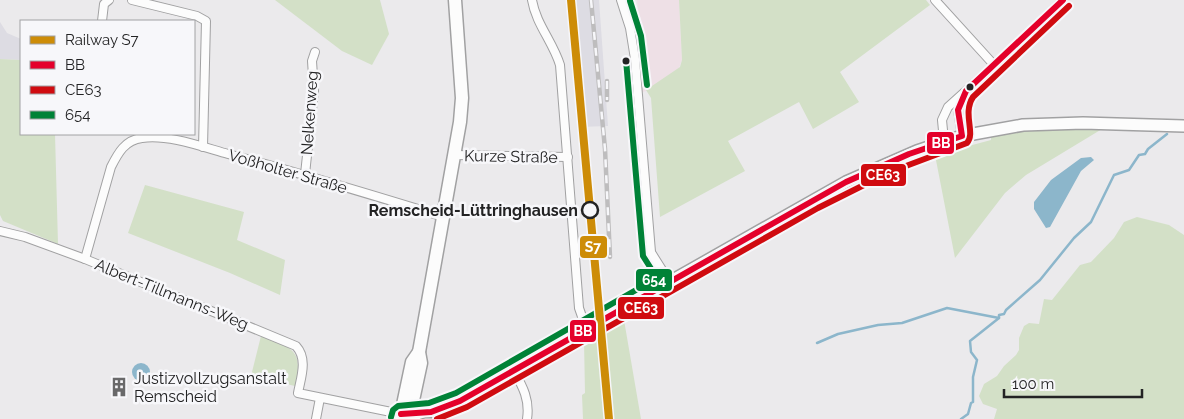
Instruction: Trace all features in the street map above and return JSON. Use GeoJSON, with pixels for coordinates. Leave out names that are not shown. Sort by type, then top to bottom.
{"type":"FeatureCollection","features":[{"type":"Feature","properties":{"kind":"main road"},"geometry":{"type":"LineString","coordinates":[[455,0],[462,98],[444,217],[419,352],[412,362],[407,417],[424,411],[436,411],[452,405],[657,287],[846,182],[910,154],[962,136],[1044,124],[1184,126]]}},
{"type":"Feature","properties":{"kind":"main road"},"geometry":{"type":"LineString","coordinates":[[436,419],[452,405]]}},
{"type":"Feature","properties":{"kind":"street"},"geometry":{"type":"LineString","coordinates":[[132,0],[197,16],[206,21],[203,147]]}},
{"type":"Feature","properties":{"kind":"street"},"geometry":{"type":"LineString","coordinates":[[532,0],[537,19],[556,50],[560,65],[579,306],[586,328]]}},
{"type":"Feature","properties":{"kind":"street"},"geometry":{"type":"LineString","coordinates":[[621,0],[630,28],[635,59],[652,270],[657,287]]}},
{"type":"Feature","properties":{"kind":"street"},"geometry":{"type":"LineString","coordinates":[[935,0],[995,66]]}},
{"type":"Feature","properties":{"kind":"street"},"geometry":{"type":"LineString","coordinates":[[944,142],[944,114],[1063,0]]}},
{"type":"Feature","properties":{"kind":"street"},"geometry":{"type":"LineString","coordinates":[[102,20],[107,2]]}},
{"type":"Feature","properties":{"kind":"street","name":"Nelkenweg"},"geometry":{"type":"LineString","coordinates":[[305,174],[314,91],[312,61],[316,52]]}},
{"type":"Feature","properties":{"kind":"street"},"geometry":{"type":"LineString","coordinates":[[962,136],[958,110],[960,101],[966,91]]}},
{"type":"Feature","properties":{"kind":"street"},"geometry":{"type":"LineString","coordinates":[[84,258],[111,168],[129,137]]}},
{"type":"Feature","properties":{"kind":"street","name":"Voßholter Straße"},"geometry":{"type":"LineString","coordinates":[[129,137],[153,137],[203,147],[305,174],[444,217]]}},
{"type":"Feature","properties":{"kind":"street","name":"Kurze Straße"},"geometry":{"type":"LineString","coordinates":[[454,155],[568,157]]}},
{"type":"Feature","properties":{"kind":"street","name":"Albert-Tillmanns-Weg"},"geometry":{"type":"LineString","coordinates":[[0,231],[25,236],[84,258],[296,346],[303,360],[298,393],[320,398]]}},
{"type":"Feature","properties":{"kind":"street"},"geometry":{"type":"LineString","coordinates":[[652,254],[670,281]]}},
{"type":"Feature","properties":{"kind":"street"},"geometry":{"type":"LineString","coordinates":[[514,371],[526,393],[528,405],[527,419]]}},
{"type":"Feature","properties":{"kind":"street"},"geometry":{"type":"LineString","coordinates":[[316,419],[320,398],[407,417]]}},
{"type":"Feature","properties":{"kind":"shaded area"},"geometry":{"type":"Polygon","coordinates":[[[568,0],[599,0],[608,126],[579,127],[568,0]]]}},
{"type":"Feature","properties":{"kind":"shaded area"},"geometry":{"type":"Polygon","coordinates":[[[637,0],[679,0],[682,60],[679,68],[646,91],[640,93],[634,17],[638,8],[637,0]]]}},
{"type":"Feature","properties":{"kind":"shaded area"},"geometry":{"type":"Polygon","coordinates":[[[0,22],[7,33],[20,39],[20,60],[0,59],[0,22]]]}},
{"type":"Feature","properties":{"kind":"green space"},"geometry":{"type":"Polygon","coordinates":[[[275,0],[380,0],[389,34],[372,65],[342,51],[275,0]]]}},
{"type":"Feature","properties":{"kind":"green space"},"geometry":{"type":"Polygon","coordinates":[[[679,0],[926,0],[930,5],[840,72],[859,102],[813,129],[799,102],[728,141],[745,171],[660,217],[651,98],[646,90],[680,67],[682,60],[679,0]]]}},
{"type":"Feature","properties":{"kind":"green space"},"geometry":{"type":"Polygon","coordinates":[[[0,59],[20,60],[20,135],[55,135],[58,244],[3,221],[0,215],[0,59]]]}},
{"type":"Feature","properties":{"kind":"green space"},"geometry":{"type":"Polygon","coordinates":[[[1063,127],[1102,129],[1026,175],[1005,193],[955,258],[935,155],[991,140],[991,137],[1023,130],[1063,127]]]}},
{"type":"Feature","properties":{"kind":"green space"},"geometry":{"type":"Polygon","coordinates":[[[145,185],[244,212],[237,240],[285,260],[280,295],[128,233],[145,185]]]}},
{"type":"Feature","properties":{"kind":"green space"},"geometry":{"type":"Polygon","coordinates":[[[1137,217],[1169,225],[1184,235],[1184,419],[994,419],[997,409],[983,404],[979,396],[984,384],[997,376],[1004,366],[1016,355],[1019,350],[1019,338],[1024,326],[1029,323],[1039,324],[1044,299],[1052,300],[1080,265],[1091,262],[1114,238],[1124,222],[1137,217]]]}},
{"type":"Feature","properties":{"kind":"green space"},"geometry":{"type":"Polygon","coordinates":[[[624,320],[641,419],[583,419],[582,395],[585,393],[584,341],[624,320]]]}},
{"type":"Feature","properties":{"kind":"green space"},"geometry":{"type":"Polygon","coordinates":[[[261,336],[288,347],[293,352],[298,364],[295,386],[251,376],[261,336]]]}},
{"type":"Feature","properties":{"kind":"water"},"geometry":{"type":"Polygon","coordinates":[[[1091,157],[1094,160],[1081,171],[1050,227],[1046,228],[1034,209],[1034,202],[1051,180],[1081,158],[1091,157]]]}},
{"type":"Feature","properties":{"kind":"water"},"geometry":{"type":"Polygon","coordinates":[[[141,363],[147,366],[150,372],[147,378],[141,381],[135,378],[132,372],[135,366],[141,363]]]}},
{"type":"Feature","properties":{"kind":"waterway"},"geometry":{"type":"LineString","coordinates":[[961,419],[968,414],[973,402],[973,377],[977,360],[971,352],[970,341],[999,318],[999,315],[1004,314],[1006,310],[1040,280],[1074,238],[1091,222],[1114,175],[1129,170],[1139,155],[1145,154],[1148,149],[1167,134]]}},
{"type":"Feature","properties":{"kind":"waterway"},"geometry":{"type":"LineString","coordinates":[[817,343],[838,334],[878,325],[902,323],[947,308],[999,318]]}},
{"type":"Feature","properties":{"kind":"railway"},"geometry":{"type":"LineString","coordinates":[[591,0],[605,149],[610,257]]}},
{"type":"Feature","properties":{"kind":"railway"},"geometry":{"type":"LineString","coordinates":[[607,81],[607,100]]}},
{"type":"Feature","properties":{"kind":"rail line","name":"S7"},"geometry":{"type":"LineString","coordinates":[[571,0],[609,419]]}},
{"type":"Feature","properties":{"kind":"transit line","name":"BB"},"geometry":{"type":"LineString","coordinates":[[401,414],[431,412],[460,401],[846,182],[909,154],[962,136],[958,110],[966,91],[1063,0]]}},
{"type":"Feature","properties":{"kind":"transit line","name":"654"},"geometry":{"type":"LineString","coordinates":[[630,1],[641,36],[647,85]]}},
{"type":"Feature","properties":{"kind":"transit line","name":"CE63"},"geometry":{"type":"LineString","coordinates":[[437,419],[467,407],[818,208],[890,172],[967,143],[970,134],[969,110],[973,97],[1069,6]]}},
{"type":"Feature","properties":{"kind":"transit line","name":"654"},"geometry":{"type":"LineString","coordinates":[[391,417],[393,410],[398,406],[429,403],[456,393],[657,278],[643,256],[626,60]]}},
{"type":"Feature","properties":{"kind":"place","name":"Remscheid-Lüttringhausen"},"geometry":{"type":"Point","coordinates":[590,210]}},
{"type":"Feature","properties":{"kind":"place","name":"Justizvollzugsanstalt Remscheid"},"geometry":{"type":"Point","coordinates":[119,387]}}]}
